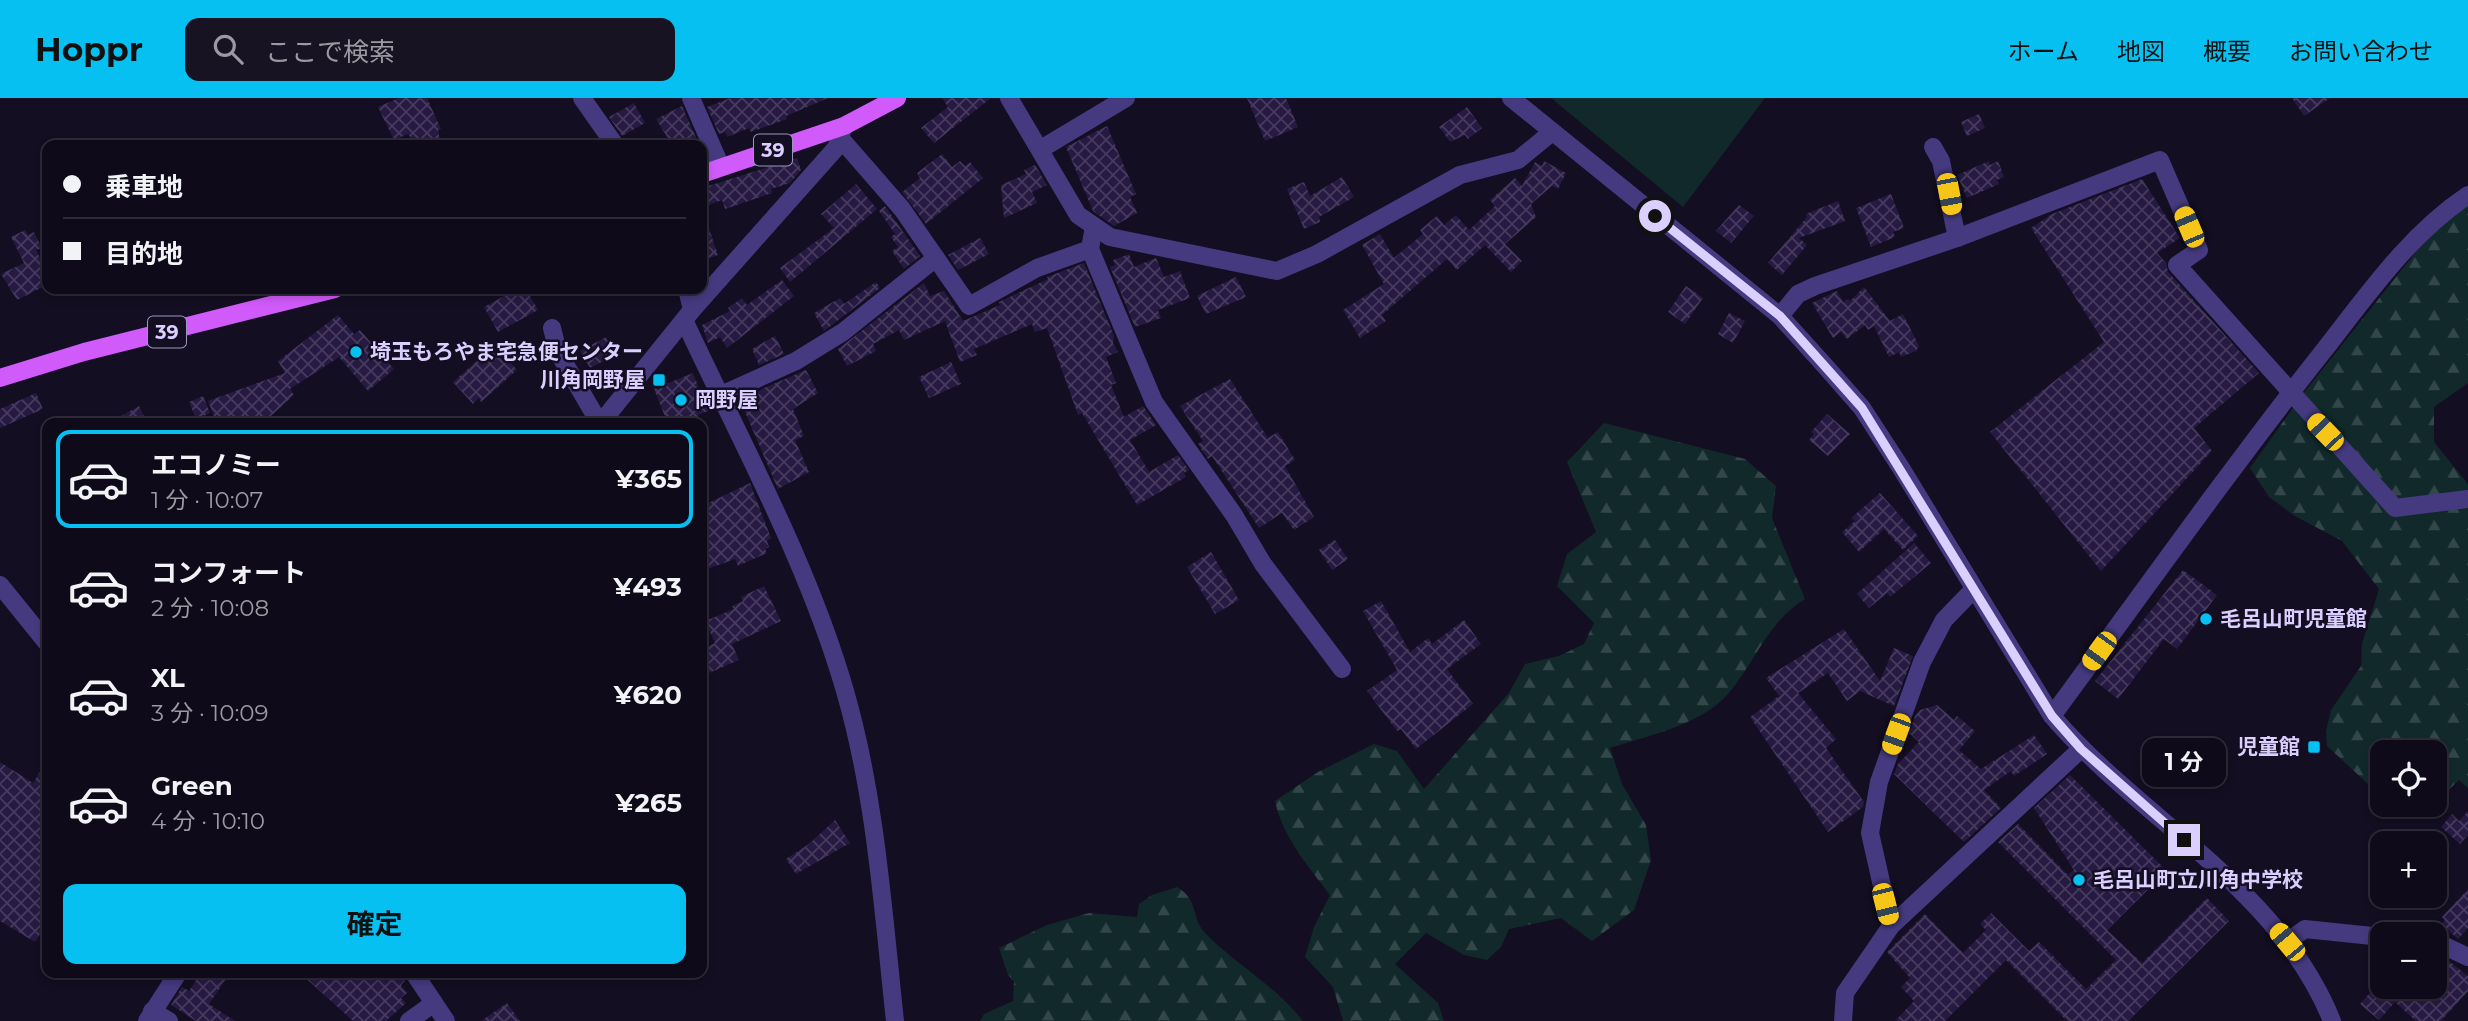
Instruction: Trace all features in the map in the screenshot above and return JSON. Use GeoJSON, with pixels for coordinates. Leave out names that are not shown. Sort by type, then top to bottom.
{"type":"FeatureCollection","features":[{"type":"Feature","properties":{"kind":"main road","name":"39"},"geometry":{"type":"LineString","coordinates":[[707,172],[843,132],[897,98]]}},
{"type":"Feature","properties":{"kind":"main road","name":"39"},"geometry":{"type":"LineString","coordinates":[[0,378],[84,352],[315,294]]}},
{"type":"Feature","properties":{"kind":"street"},"geometry":{"type":"LineString","coordinates":[[582,98],[611,140]]}},
{"type":"Feature","properties":{"kind":"street"},"geometry":{"type":"LineString","coordinates":[[691,98],[721,167]]}},
{"type":"Feature","properties":{"kind":"street"},"geometry":{"type":"LineString","coordinates":[[1009,98],[1078,215],[1110,237],[1277,271],[1317,254],[1460,174],[1518,160],[1552,132]]}},
{"type":"Feature","properties":{"kind":"street"},"geometry":{"type":"LineString","coordinates":[[1041,149],[1126,98]]}},
{"type":"Feature","properties":{"kind":"street"},"geometry":{"type":"LineString","coordinates":[[1511,98],[1780,316],[1862,408],[2052,716],[2081,749],[2144,807],[2225,872],[2287,942],[2314,982],[2332,1021]]}},
{"type":"Feature","properties":{"kind":"street"},"geometry":{"type":"LineString","coordinates":[[605,418],[689,316],[836,148],[843,132],[902,209],[969,306],[1037,268],[1090,249]]}},
{"type":"Feature","properties":{"kind":"street"},"geometry":{"type":"LineString","coordinates":[[1933,147],[1941,161],[1957,238]]}},
{"type":"Feature","properties":{"kind":"street"},"geometry":{"type":"LineString","coordinates":[[1780,316],[1798,294],[1815,286],[1957,238],[2160,160],[2199,250],[2177,265],[2289,394],[2395,508],[2468,499]]}},
{"type":"Feature","properties":{"kind":"street"},"geometry":{"type":"LineString","coordinates":[[2052,716],[2289,394],[2382,276],[2436,216],[2468,195]]}},
{"type":"Feature","properties":{"kind":"street"},"geometry":{"type":"LineString","coordinates":[[1094,226],[1090,249],[1154,402],[1234,515],[1263,564],[1342,669]]}},
{"type":"Feature","properties":{"kind":"street"},"geometry":{"type":"LineString","coordinates":[[719,396],[796,360],[843,332],[936,258]]}},
{"type":"Feature","properties":{"kind":"street"},"geometry":{"type":"LineString","coordinates":[[687,294],[689,316],[719,396],[806,583],[845,690],[863,766],[881,887],[895,1021]]}},
{"type":"Feature","properties":{"kind":"street"},"geometry":{"type":"LineString","coordinates":[[552,328],[558,352],[596,418]]}},
{"type":"Feature","properties":{"kind":"street"},"geometry":{"type":"LineString","coordinates":[[0,585],[42,637]]}},
{"type":"Feature","properties":{"kind":"street"},"geometry":{"type":"LineString","coordinates":[[1891,926],[1870,833],[1879,782],[1922,662],[1944,620],[1974,589]]}},
{"type":"Feature","properties":{"kind":"street"},"geometry":{"type":"LineString","coordinates":[[1843,1021],[1845,993],[1891,926],[2081,749]]}},
{"type":"Feature","properties":{"kind":"street"},"geometry":{"type":"LineString","coordinates":[[2287,942],[2305,929],[2370,936]]}},
{"type":"Feature","properties":{"kind":"street"},"geometry":{"type":"LineString","coordinates":[[2447,947],[2468,957]]}},
{"type":"Feature","properties":{"kind":"street"},"geometry":{"type":"LineString","coordinates":[[169,1021],[150,1016],[175,978]]}},
{"type":"Feature","properties":{"kind":"street"},"geometry":{"type":"LineString","coordinates":[[417,978],[446,1021]]}},
{"type":"Feature","properties":{"kind":"street"},"geometry":{"type":"LineString","coordinates":[[409,1021],[434,1003]]}},
{"type":"Feature","properties":{"kind":"green space"},"geometry":{"type":"Polygon","coordinates":[[[1551,98],[1765,98],[1683,207],[1551,98]]]}},
{"type":"Feature","properties":{"kind":"green space"},"geometry":{"type":"Polygon","coordinates":[[[2468,202],[2468,383],[2434,407],[2434,442],[2468,484],[2468,788],[2459,780],[2447,792],[2447,740],[2370,740],[2370,786],[2327,746],[2326,731],[2331,710],[2361,666],[2362,644],[2379,589],[2342,541],[2295,516],[2269,497],[2250,468],[2302,395],[2443,218],[2468,202]]]}},
{"type":"Feature","properties":{"kind":"green space"},"geometry":{"type":"Polygon","coordinates":[[[1604,423],[1745,459],[1776,486],[1772,518],[1805,599],[1780,619],[1737,682],[1716,705],[1688,722],[1610,748],[1622,784],[1646,825],[1651,860],[1634,910],[1592,941],[1561,918],[1509,929],[1501,947],[1487,960],[1464,955],[1426,933],[1395,964],[1438,1003],[1444,1021],[1343,1021],[1333,987],[1305,957],[1314,927],[1330,895],[1290,839],[1275,801],[1318,772],[1374,744],[1397,751],[1424,789],[1509,693],[1525,664],[1559,656],[1584,644],[1594,623],[1557,586],[1567,554],[1596,532],[1567,462],[1604,423]]]}},
{"type":"Feature","properties":{"kind":"green space"},"geometry":{"type":"Polygon","coordinates":[[[1177,887],[1189,898],[1198,923],[1207,935],[1281,997],[1303,1021],[980,1021],[984,1014],[1013,1001],[1014,981],[1008,975],[999,948],[1047,925],[1089,913],[1137,917],[1139,904],[1152,895],[1177,887]]]}},
{"type":"Feature","properties":{"kind":"building"},"geometry":{"type":"Polygon","coordinates":[[[399,98],[427,98],[441,129],[438,130],[440,140],[412,140],[408,134],[394,140],[378,107],[399,98]]]}},
{"type":"Feature","properties":{"kind":"building"},"geometry":{"type":"Polygon","coordinates":[[[730,98],[828,98],[786,116],[787,119],[751,132],[749,128],[727,137],[725,132],[719,134],[707,107],[730,98]]]}},
{"type":"Feature","properties":{"kind":"building"},"geometry":{"type":"Polygon","coordinates":[[[942,98],[991,98],[934,143],[921,128],[948,107],[942,98]]]}},
{"type":"Feature","properties":{"kind":"building"},"geometry":{"type":"Polygon","coordinates":[[[1247,98],[1286,98],[1298,127],[1265,141],[1247,98]]]}},
{"type":"Feature","properties":{"kind":"building"},"geometry":{"type":"Polygon","coordinates":[[[2292,98],[2330,98],[2304,116],[2292,98]]]}},
{"type":"Feature","properties":{"kind":"building"},"geometry":{"type":"Polygon","coordinates":[[[634,103],[645,123],[622,136],[609,117],[634,103]]]}},
{"type":"Feature","properties":{"kind":"building"},"geometry":{"type":"Polygon","coordinates":[[[682,106],[697,140],[669,140],[656,119],[682,106]]]}},
{"type":"Feature","properties":{"kind":"building"},"geometry":{"type":"Polygon","coordinates":[[[1467,107],[1482,128],[1468,139],[1465,135],[1450,142],[1439,127],[1467,107]]]}},
{"type":"Feature","properties":{"kind":"building"},"geometry":{"type":"Polygon","coordinates":[[[1979,114],[1985,128],[1967,136],[1961,122],[1979,114]]]}},
{"type":"Feature","properties":{"kind":"building"},"geometry":{"type":"Polygon","coordinates":[[[1107,126],[1136,194],[1130,197],[1137,213],[1114,226],[1093,211],[1066,147],[1107,126]]]}},
{"type":"Feature","properties":{"kind":"building"},"geometry":{"type":"Polygon","coordinates":[[[942,154],[952,167],[960,161],[965,166],[970,162],[983,178],[926,224],[902,192],[920,178],[917,173],[942,154]]]}},
{"type":"Feature","properties":{"kind":"building"},"geometry":{"type":"Polygon","coordinates":[[[797,158],[801,170],[790,183],[771,189],[772,193],[725,209],[722,200],[709,205],[707,203],[707,186],[797,158]]]}},
{"type":"Feature","properties":{"kind":"building"},"geometry":{"type":"Polygon","coordinates":[[[1544,161],[1566,173],[1558,189],[1552,186],[1531,204],[1536,217],[1505,244],[1522,261],[1511,272],[1485,245],[1457,270],[1447,259],[1382,315],[1386,321],[1360,338],[1343,310],[1384,284],[1362,245],[1380,234],[1394,258],[1423,234],[1420,230],[1437,216],[1444,225],[1456,215],[1469,230],[1495,206],[1490,200],[1515,178],[1522,186],[1535,162],[1542,166],[1544,161]]]}},
{"type":"Feature","properties":{"kind":"building"},"geometry":{"type":"Polygon","coordinates":[[[1989,161],[1990,165],[1998,161],[2004,177],[1997,180],[1999,184],[1967,198],[1957,175],[1989,161]]]}},
{"type":"Feature","properties":{"kind":"building"},"geometry":{"type":"Polygon","coordinates":[[[1035,165],[1047,185],[1032,192],[1037,203],[1004,218],[1001,185],[1026,174],[1024,170],[1035,165]]]}},
{"type":"Feature","properties":{"kind":"building"},"geometry":{"type":"Polygon","coordinates":[[[1342,177],[1354,197],[1319,217],[1320,222],[1304,229],[1287,189],[1304,182],[1310,196],[1342,177]]]}},
{"type":"Feature","properties":{"kind":"building"},"geometry":{"type":"Polygon","coordinates":[[[2142,179],[2180,238],[2157,253],[2166,263],[2168,272],[2259,373],[2194,428],[2212,451],[2101,571],[1990,432],[2104,342],[2031,228],[2052,214],[2142,179]]]}},
{"type":"Feature","properties":{"kind":"building"},"geometry":{"type":"Polygon","coordinates":[[[856,184],[877,209],[790,282],[780,268],[834,228],[821,214],[856,184]]]}},
{"type":"Feature","properties":{"kind":"building"},"geometry":{"type":"Polygon","coordinates":[[[1891,194],[1904,228],[1893,232],[1895,237],[1871,247],[1856,208],[1891,194]]]}},
{"type":"Feature","properties":{"kind":"building"},"geometry":{"type":"Polygon","coordinates":[[[1838,201],[1845,221],[1799,238],[1807,245],[1782,275],[1768,263],[1807,217],[1806,214],[1838,201]]]}},
{"type":"Feature","properties":{"kind":"building"},"geometry":{"type":"Polygon","coordinates":[[[1739,205],[1754,216],[1731,243],[1716,231],[1739,205]]]}},
{"type":"Feature","properties":{"kind":"building"},"geometry":{"type":"Polygon","coordinates":[[[885,206],[920,256],[904,269],[892,251],[898,247],[891,237],[895,234],[879,211],[885,206]]]}},
{"type":"Feature","properties":{"kind":"building"},"geometry":{"type":"Polygon","coordinates":[[[707,223],[718,255],[707,259],[707,223]]]}},
{"type":"Feature","properties":{"kind":"building"},"geometry":{"type":"Polygon","coordinates":[[[25,230],[28,235],[34,232],[42,248],[36,250],[42,262],[42,288],[17,300],[1,274],[24,263],[11,237],[25,230]]]}},
{"type":"Feature","properties":{"kind":"building"},"geometry":{"type":"Polygon","coordinates":[[[980,238],[989,254],[958,270],[948,255],[980,238]]]}},
{"type":"Feature","properties":{"kind":"building"},"geometry":{"type":"Polygon","coordinates":[[[1129,254],[1134,267],[1156,258],[1164,277],[1180,271],[1190,298],[1158,310],[1161,318],[1135,327],[1110,267],[1115,265],[1113,260],[1129,254]]]}},
{"type":"Feature","properties":{"kind":"building"},"geometry":{"type":"Polygon","coordinates":[[[1084,263],[1114,336],[1113,343],[1118,352],[1106,357],[1116,383],[1111,385],[1124,417],[1143,406],[1156,425],[1130,440],[1149,472],[1178,455],[1189,470],[1184,473],[1186,477],[1137,505],[1082,413],[1078,415],[1047,328],[1035,332],[1032,324],[974,349],[977,355],[960,362],[945,321],[904,340],[899,330],[873,344],[876,351],[847,366],[838,349],[924,283],[930,296],[944,291],[963,321],[1000,305],[999,302],[1048,279],[1047,277],[1084,263]]]}},
{"type":"Feature","properties":{"kind":"building"},"geometry":{"type":"Polygon","coordinates":[[[1236,277],[1246,297],[1206,314],[1197,296],[1236,277]]]}},
{"type":"Feature","properties":{"kind":"building"},"geometry":{"type":"Polygon","coordinates":[[[782,280],[794,296],[727,348],[720,337],[708,343],[702,325],[730,311],[728,308],[742,298],[747,305],[782,280]]]}},
{"type":"Feature","properties":{"kind":"building"},"geometry":{"type":"Polygon","coordinates":[[[876,282],[880,288],[824,331],[814,313],[840,298],[844,304],[876,282]]]}},
{"type":"Feature","properties":{"kind":"building"},"geometry":{"type":"Polygon","coordinates":[[[1686,286],[1703,298],[1685,324],[1668,312],[1686,286]]]}},
{"type":"Feature","properties":{"kind":"building"},"geometry":{"type":"Polygon","coordinates":[[[1864,287],[1890,321],[1903,314],[1919,346],[1916,351],[1901,357],[1899,352],[1889,357],[1874,326],[1868,330],[1865,325],[1847,339],[1841,332],[1833,338],[1812,303],[1837,291],[1843,302],[1848,299],[1850,301],[1864,287]]]}},
{"type":"Feature","properties":{"kind":"building"},"geometry":{"type":"Polygon","coordinates":[[[508,294],[529,294],[538,310],[498,332],[484,307],[508,294]]]}},
{"type":"Feature","properties":{"kind":"building"},"geometry":{"type":"Polygon","coordinates":[[[1729,313],[1745,321],[1733,343],[1718,334],[1729,313]]]}},
{"type":"Feature","properties":{"kind":"building"},"geometry":{"type":"Polygon","coordinates":[[[338,315],[354,334],[360,330],[394,369],[368,391],[339,357],[290,389],[294,395],[269,418],[215,418],[208,401],[285,373],[278,361],[338,315]]]}},
{"type":"Feature","properties":{"kind":"building"},"geometry":{"type":"Polygon","coordinates":[[[775,336],[784,354],[759,365],[752,349],[775,336]]]}},
{"type":"Feature","properties":{"kind":"building"},"geometry":{"type":"Polygon","coordinates":[[[606,337],[615,355],[590,368],[580,351],[606,337]]]}},
{"type":"Feature","properties":{"kind":"building"},"geometry":{"type":"Polygon","coordinates":[[[495,345],[517,370],[481,402],[479,398],[473,404],[453,382],[495,345]]]}},
{"type":"Feature","properties":{"kind":"building"},"geometry":{"type":"Polygon","coordinates":[[[951,362],[961,384],[929,398],[919,377],[951,362]]]}},
{"type":"Feature","properties":{"kind":"building"},"geometry":{"type":"Polygon","coordinates":[[[806,370],[818,393],[793,409],[804,436],[795,440],[809,472],[778,489],[742,405],[757,398],[755,394],[764,388],[806,370]]]}},
{"type":"Feature","properties":{"kind":"building","name":"岡野屋"},"geometry":{"type":"Polygon","coordinates":[[[693,373],[708,411],[698,415],[699,418],[666,418],[654,389],[693,373]]]}},
{"type":"Feature","properties":{"kind":"building"},"geometry":{"type":"Polygon","coordinates":[[[1230,379],[1268,438],[1278,432],[1295,460],[1285,466],[1314,517],[1294,530],[1282,513],[1259,528],[1212,456],[1208,459],[1198,444],[1203,441],[1180,406],[1230,379]]]}},
{"type":"Feature","properties":{"kind":"building"},"geometry":{"type":"Polygon","coordinates":[[[36,393],[43,409],[0,428],[0,409],[36,393]]]}},
{"type":"Feature","properties":{"kind":"building"},"geometry":{"type":"Polygon","coordinates":[[[203,396],[210,413],[196,418],[189,402],[203,396]]]}},
{"type":"Feature","properties":{"kind":"building"},"geometry":{"type":"Polygon","coordinates":[[[139,406],[145,418],[118,418],[139,406]]]}},
{"type":"Feature","properties":{"kind":"building"},"geometry":{"type":"Polygon","coordinates":[[[1827,414],[1850,434],[1828,456],[1809,440],[1814,434],[1811,432],[1827,414]]]}},
{"type":"Feature","properties":{"kind":"building"},"geometry":{"type":"Polygon","coordinates":[[[750,483],[771,538],[767,541],[767,553],[738,566],[735,559],[707,569],[707,504],[750,483]]]}},
{"type":"Feature","properties":{"kind":"building"},"geometry":{"type":"Polygon","coordinates":[[[1880,493],[1918,536],[1903,550],[1884,529],[1859,552],[1842,532],[1855,521],[1851,518],[1880,493]]]}},
{"type":"Feature","properties":{"kind":"building"},"geometry":{"type":"Polygon","coordinates":[[[1335,540],[1348,559],[1332,570],[1319,550],[1335,540]]]}},
{"type":"Feature","properties":{"kind":"building"},"geometry":{"type":"Polygon","coordinates":[[[1914,543],[1931,563],[1890,597],[1887,593],[1869,608],[1857,594],[1914,543]]]}},
{"type":"Feature","properties":{"kind":"building"},"geometry":{"type":"Polygon","coordinates":[[[1211,552],[1239,600],[1215,614],[1187,567],[1211,552]]]}},
{"type":"Feature","properties":{"kind":"building"},"geometry":{"type":"Polygon","coordinates":[[[2183,570],[2217,595],[2177,649],[2164,639],[2118,699],[2095,681],[2183,570]]]}},
{"type":"Feature","properties":{"kind":"building"},"geometry":{"type":"Polygon","coordinates":[[[764,586],[781,621],[732,644],[739,660],[707,674],[707,647],[715,643],[707,620],[734,609],[732,606],[743,601],[741,597],[764,586]]]}},
{"type":"Feature","properties":{"kind":"building"},"geometry":{"type":"Polygon","coordinates":[[[1381,601],[1410,652],[1428,638],[1432,644],[1464,620],[1481,644],[1447,669],[1473,704],[1416,749],[1401,729],[1397,731],[1367,691],[1397,670],[1363,611],[1381,601]]]}},
{"type":"Feature","properties":{"kind":"building"},"geometry":{"type":"Polygon","coordinates":[[[1844,629],[1880,681],[1894,648],[1913,656],[1894,706],[1860,691],[1847,701],[1828,673],[1798,693],[1836,739],[1826,748],[1864,802],[1863,807],[1828,832],[1750,717],[1779,696],[1766,678],[1844,629]]]}},
{"type":"Feature","properties":{"kind":"building"},"geometry":{"type":"Polygon","coordinates":[[[1937,705],[1954,720],[1957,716],[1975,731],[1959,750],[1981,769],[2034,735],[2047,754],[2014,776],[2011,771],[1984,790],[2001,808],[1964,842],[1894,774],[1898,764],[1919,742],[1909,733],[1915,716],[1920,710],[1937,705]]]}},
{"type":"Feature","properties":{"kind":"building"},"geometry":{"type":"Polygon","coordinates":[[[0,762],[33,783],[42,769],[42,931],[35,942],[0,921],[0,762]]]}},
{"type":"Feature","properties":{"kind":"building"},"geometry":{"type":"Polygon","coordinates":[[[2070,775],[2167,871],[2107,930],[2142,963],[2207,898],[2229,921],[2128,1021],[2067,1021],[2006,960],[1945,1021],[1895,1021],[1914,1001],[1901,987],[1910,978],[1887,952],[1925,914],[1963,953],[1986,930],[1980,924],[1991,913],[2029,951],[2039,942],[2086,989],[2116,960],[1998,842],[2018,824],[2068,875],[2074,870],[2034,808],[2070,775]]]}},
{"type":"Feature","properties":{"kind":"building"},"geometry":{"type":"Polygon","coordinates":[[[2468,811],[2468,835],[2460,844],[2441,827],[2452,814],[2459,821],[2468,811]]]}},
{"type":"Feature","properties":{"kind":"building"},"geometry":{"type":"Polygon","coordinates":[[[835,820],[850,843],[796,874],[786,859],[809,844],[835,820]]]}},
{"type":"Feature","properties":{"kind":"building"},"geometry":{"type":"Polygon","coordinates":[[[2468,889],[2468,928],[2458,939],[2447,929],[2447,922],[2443,922],[2445,920],[2442,917],[2468,889]]]}},
{"type":"Feature","properties":{"kind":"building"},"geometry":{"type":"Polygon","coordinates":[[[2449,961],[2468,976],[2468,991],[2441,1021],[2416,1021],[2395,1002],[2379,1020],[2360,1004],[2370,993],[2370,999],[2447,999],[2449,961]]]}},
{"type":"Feature","properties":{"kind":"building"},"geometry":{"type":"Polygon","coordinates":[[[198,978],[227,978],[209,1004],[235,1021],[196,1021],[171,1005],[182,987],[189,991],[198,978]]]}},
{"type":"Feature","properties":{"kind":"building"},"geometry":{"type":"Polygon","coordinates":[[[306,978],[402,978],[405,981],[401,985],[407,993],[401,998],[406,1003],[386,1021],[353,1021],[306,978]]]}},
{"type":"Feature","properties":{"kind":"building"},"geometry":{"type":"Polygon","coordinates":[[[507,1003],[520,1021],[481,1021],[507,1003]]]}},
{"type":"Feature","properties":{"kind":"place","name":"埼玉もろやま宅急便センター"},"geometry":{"type":"Point","coordinates":[356,352]}},
{"type":"Feature","properties":{"kind":"place","name":"川角岡野屋"},"geometry":{"type":"Point","coordinates":[659,380]}},
{"type":"Feature","properties":{"kind":"place","name":"岡野屋"},"geometry":{"type":"Point","coordinates":[681,400]}},
{"type":"Feature","properties":{"kind":"place","name":"毛呂山町児童館"},"geometry":{"type":"Point","coordinates":[2206,619]}},
{"type":"Feature","properties":{"kind":"place","name":"児童館"},"geometry":{"type":"Point","coordinates":[2314,747]}},
{"type":"Feature","properties":{"kind":"place","name":"毛呂山町立川角中学校"},"geometry":{"type":"Point","coordinates":[2079,880]}},
{"type":"Feature","properties":{"kind":"route"},"geometry":{"type":"LineString","coordinates":[[1655,216],[1780,316],[1862,408],[2052,716],[2081,749],[2184,840]]}}]}
